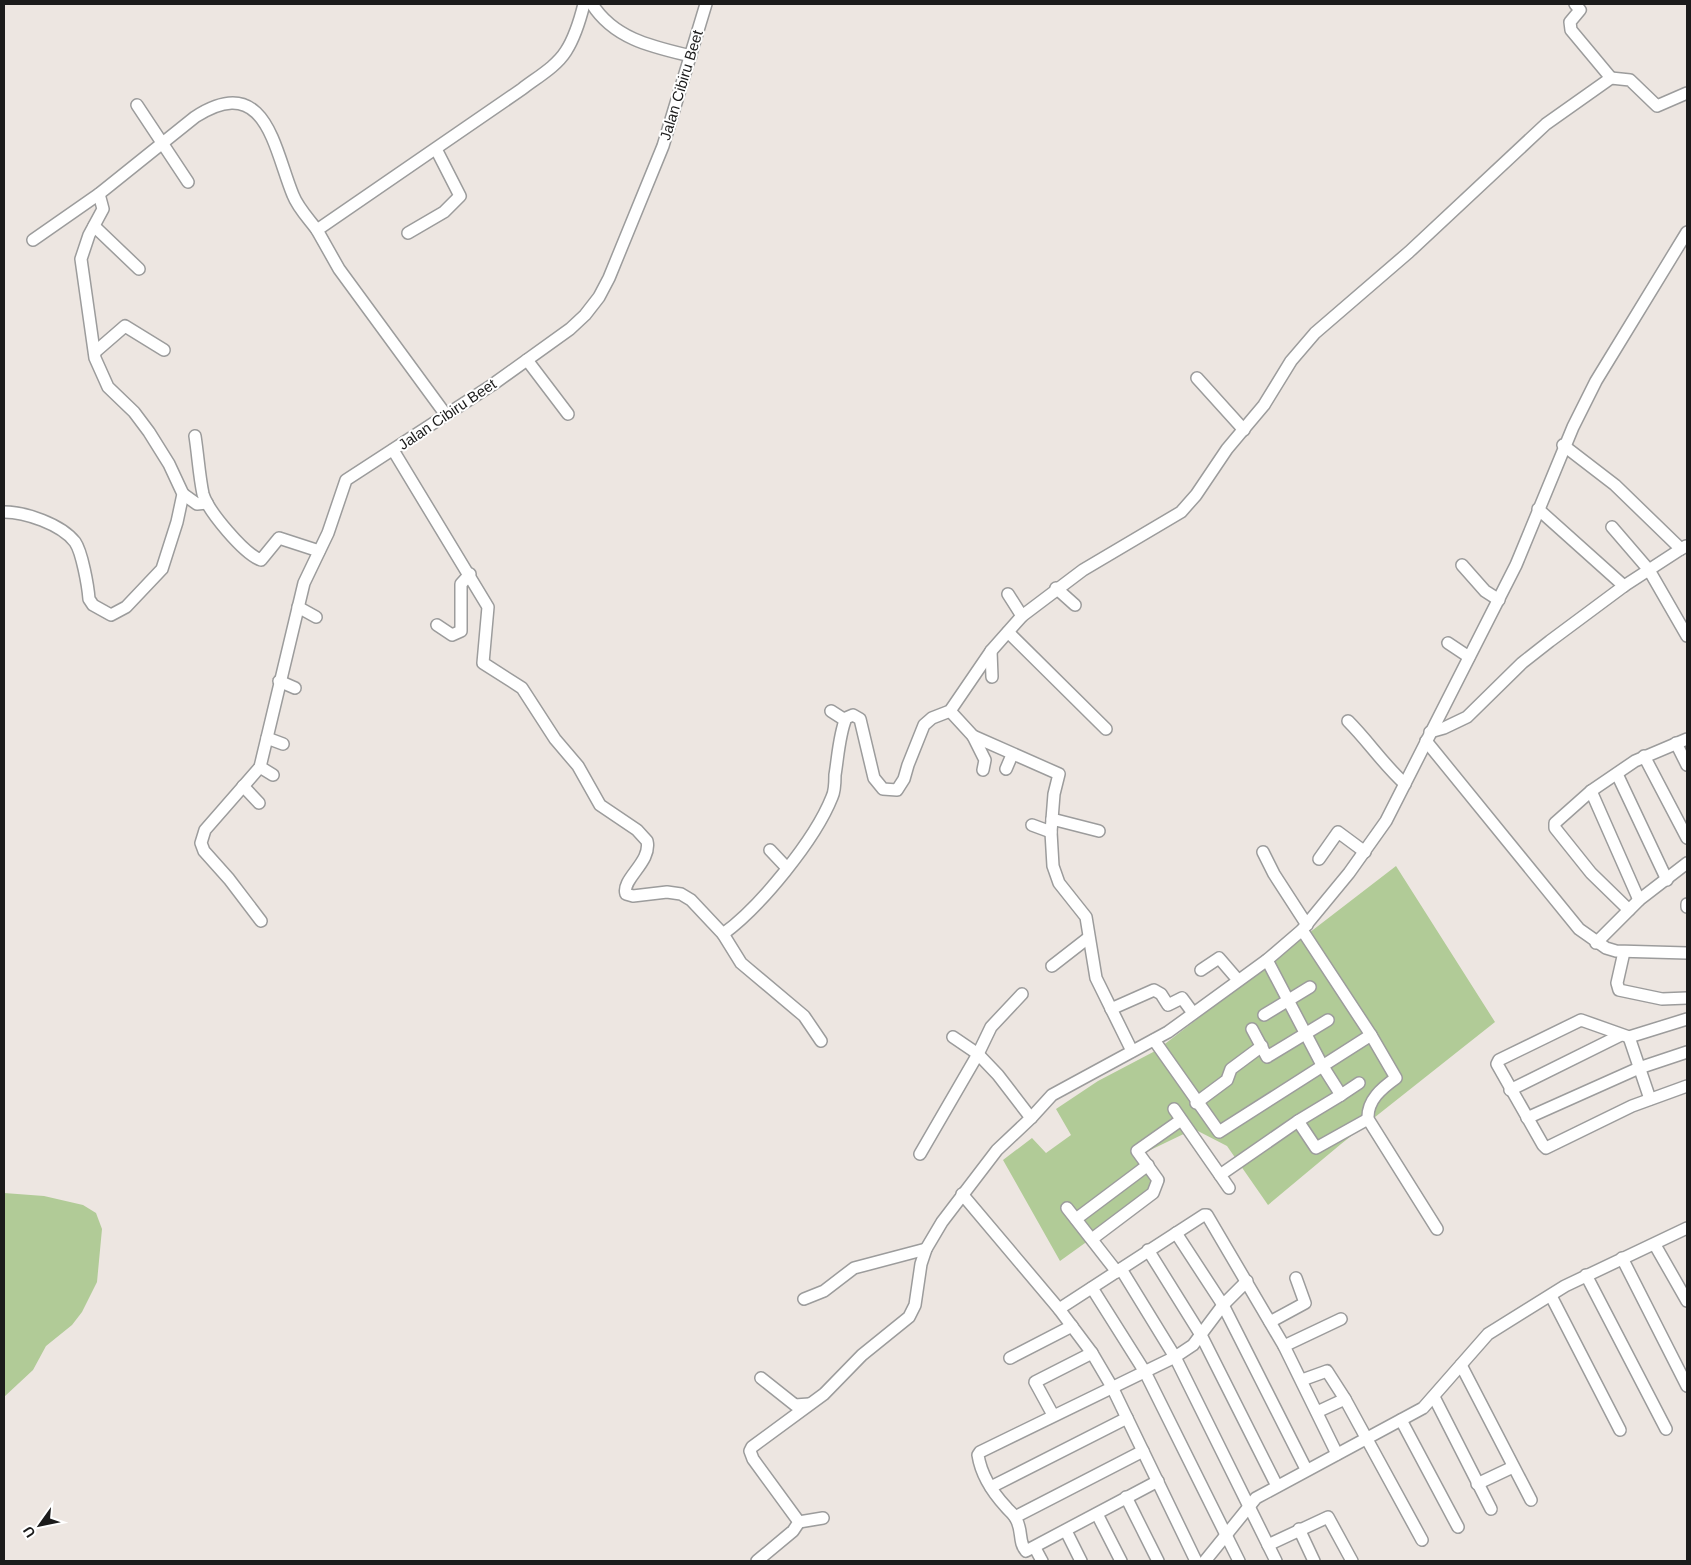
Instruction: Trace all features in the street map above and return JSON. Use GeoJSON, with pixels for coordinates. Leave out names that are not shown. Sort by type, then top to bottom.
{"type":"FeatureCollection","features":[{"type":"Feature","properties":{"kind":"street"},"geometry":{"type":"LineString","coordinates":[[317,230],[522,89],[566,52],[578,25],[584,4]]}},
{"type":"Feature","properties":{"kind":"street"},"geometry":{"type":"LineString","coordinates":[[592,4],[613,28],[631,39],[691,56]]}},
{"type":"Feature","properties":{"kind":"street","name":"Jalan Cibiru Beet"},"geometry":{"type":"LineString","coordinates":[[261,921],[229,879],[204,851],[201,843],[205,830],[260,767],[279,681],[304,583],[331,524],[346,480],[393,450],[410,436],[446,415],[578,323],[602,291],[663,146],[706,4]]}},
{"type":"Feature","properties":{"kind":"street"},"geometry":{"type":"LineString","coordinates":[[1575,4],[1580,10],[1570,22],[1571,30],[1610,78]]}},
{"type":"Feature","properties":{"kind":"street"},"geometry":{"type":"LineString","coordinates":[[723,934],[749,912],[787,868],[802,848],[833,796],[845,720],[853,715],[860,719],[874,778],[883,790],[891,791],[901,787],[924,725],[932,718],[950,711],[991,651],[1022,616],[1056,588],[1181,512],[1196,495],[1227,449],[1264,405],[1291,361],[1315,333],[1420,243],[1546,124],[1610,78],[1630,80],[1657,106],[1687,93]]}},
{"type":"Feature","properties":{"kind":"street"},"geometry":{"type":"LineString","coordinates":[[33,240],[99,194],[163,145],[195,117],[211,107],[234,104],[249,106],[262,118],[271,132],[294,198],[317,230],[339,269],[446,415]]}},
{"type":"Feature","properties":{"kind":"street"},"geometry":{"type":"LineString","coordinates":[[137,105],[188,182]]}},
{"type":"Feature","properties":{"kind":"street"},"geometry":{"type":"LineString","coordinates":[[408,233],[444,212],[460,196],[436,149]]}},
{"type":"Feature","properties":{"kind":"street"},"geometry":{"type":"LineString","coordinates":[[99,194],[103,209],[81,259],[95,352],[102,378],[134,412],[148,432],[169,464],[183,494],[197,504],[207,503]]}},
{"type":"Feature","properties":{"kind":"street"},"geometry":{"type":"LineString","coordinates":[[94,226],[139,269]]}},
{"type":"Feature","properties":{"kind":"street"},"geometry":{"type":"LineString","coordinates":[[799,1522],[754,1462],[750,1451],[752,1447],[824,1394],[862,1355],[905,1321],[913,1312],[926,1249],[962,1194],[997,1150],[1031,1118],[1052,1094],[1154,1040],[1267,960],[1305,927],[1365,852],[1386,821],[1499,600],[1527,541],[1563,446],[1596,382],[1687,232]]}},
{"type":"Feature","properties":{"kind":"street"},"geometry":{"type":"LineString","coordinates":[[95,352],[125,326],[164,350]]}},
{"type":"Feature","properties":{"kind":"street"},"geometry":{"type":"LineString","coordinates":[[527,360],[568,414]]}},
{"type":"Feature","properties":{"kind":"street"},"geometry":{"type":"LineString","coordinates":[[1197,378],[1244,430]]}},
{"type":"Feature","properties":{"kind":"street"},"geometry":{"type":"LineString","coordinates":[[195,436],[203,494],[207,503],[243,548],[258,559],[263,560],[279,538],[319,551]]}},
{"type":"Feature","properties":{"kind":"street"},"geometry":{"type":"LineString","coordinates":[[1428,736],[1467,717],[1522,663],[1624,586],[1684,547],[1615,485],[1563,446]]}},
{"type":"Feature","properties":{"kind":"street"},"geometry":{"type":"LineString","coordinates":[[393,450],[470,574],[488,607],[483,663],[522,688],[555,740],[578,766],[600,805],[637,830],[647,841],[647,855],[626,886],[626,894],[633,896],[667,892],[681,894],[691,900],[723,934],[741,962],[804,1016],[821,1040]]}},
{"type":"Feature","properties":{"kind":"street"},"geometry":{"type":"LineString","coordinates":[[4,512],[13,512],[45,522],[70,538],[77,547],[89,599],[93,605],[111,615],[126,607],[162,568],[177,522],[183,494]]}},
{"type":"Feature","properties":{"kind":"street"},"geometry":{"type":"LineString","coordinates":[[1538,508],[1624,586]]}},
{"type":"Feature","properties":{"kind":"street"},"geometry":{"type":"LineString","coordinates":[[1612,527],[1649,570],[1687,636]]}},
{"type":"Feature","properties":{"kind":"street"},"geometry":{"type":"LineString","coordinates":[[1462,565],[1485,591],[1499,600]]}},
{"type":"Feature","properties":{"kind":"street"},"geometry":{"type":"LineString","coordinates":[[437,625],[452,635],[461,631],[462,584],[470,574]]}},
{"type":"Feature","properties":{"kind":"street"},"geometry":{"type":"LineString","coordinates":[[1056,588],[1075,606]]}},
{"type":"Feature","properties":{"kind":"street"},"geometry":{"type":"LineString","coordinates":[[1008,594],[1022,616]]}},
{"type":"Feature","properties":{"kind":"street"},"geometry":{"type":"LineString","coordinates":[[298,608],[316,617]]}},
{"type":"Feature","properties":{"kind":"street"},"geometry":{"type":"LineString","coordinates":[[1008,632],[1106,729]]}},
{"type":"Feature","properties":{"kind":"street"},"geometry":{"type":"LineString","coordinates":[[1448,643],[1469,657]]}},
{"type":"Feature","properties":{"kind":"street"},"geometry":{"type":"LineString","coordinates":[[991,651],[992,677]]}},
{"type":"Feature","properties":{"kind":"street"},"geometry":{"type":"LineString","coordinates":[[279,681],[295,688]]}},
{"type":"Feature","properties":{"kind":"street"},"geometry":{"type":"LineString","coordinates":[[831,711],[845,720]]}},
{"type":"Feature","properties":{"kind":"street"},"geometry":{"type":"LineString","coordinates":[[950,711],[973,736],[985,760],[982,770]]}},
{"type":"Feature","properties":{"kind":"street"},"geometry":{"type":"LineString","coordinates":[[1348,721],[1365,738],[1384,764],[1405,784]]}},
{"type":"Feature","properties":{"kind":"street"},"geometry":{"type":"LineString","coordinates":[[973,736],[1059,774],[1051,832],[1053,866],[1059,883],[1086,917],[1096,978],[1132,1051]]}},
{"type":"Feature","properties":{"kind":"street"},"geometry":{"type":"LineString","coordinates":[[1428,736],[1550,896],[1579,929],[1596,943],[1610,950],[1687,953]]}},
{"type":"Feature","properties":{"kind":"street"},"geometry":{"type":"LineString","coordinates":[[267,738],[283,744]]}},
{"type":"Feature","properties":{"kind":"street"},"geometry":{"type":"LineString","coordinates":[[1629,910],[1591,873],[1555,828],[1556,820],[1591,791],[1644,756],[1682,741],[1687,765]]}},
{"type":"Feature","properties":{"kind":"street"},"geometry":{"type":"LineString","coordinates":[[1006,769],[1012,754]]}},
{"type":"Feature","properties":{"kind":"street"},"geometry":{"type":"LineString","coordinates":[[1644,756],[1687,838]]}},
{"type":"Feature","properties":{"kind":"street"},"geometry":{"type":"LineString","coordinates":[[260,767],[273,776]]}},
{"type":"Feature","properties":{"kind":"street"},"geometry":{"type":"LineString","coordinates":[[1618,774],[1666,880]]}},
{"type":"Feature","properties":{"kind":"street"},"geometry":{"type":"LineString","coordinates":[[243,786],[260,803]]}},
{"type":"Feature","properties":{"kind":"street"},"geometry":{"type":"LineString","coordinates":[[1591,791],[1639,900]]}},
{"type":"Feature","properties":{"kind":"street"},"geometry":{"type":"LineString","coordinates":[[1052,819],[1099,831]]}},
{"type":"Feature","properties":{"kind":"street"},"geometry":{"type":"LineString","coordinates":[[1032,825],[1051,832]]}},
{"type":"Feature","properties":{"kind":"street"},"geometry":{"type":"LineString","coordinates":[[1318,859],[1338,832],[1365,852]]}},
{"type":"Feature","properties":{"kind":"street"},"geometry":{"type":"LineString","coordinates":[[770,850],[787,868]]}},
{"type":"Feature","properties":{"kind":"street"},"geometry":{"type":"LineString","coordinates":[[1263,852],[1305,927],[1396,1078],[1383,1087],[1374,1098],[1367,1109],[1368,1119],[1437,1229]]}},
{"type":"Feature","properties":{"kind":"street"},"geometry":{"type":"LineString","coordinates":[[1596,943],[1639,900],[1687,863]]}},
{"type":"Feature","properties":{"kind":"street"},"geometry":{"type":"LineString","coordinates":[[1052,966],[1088,938]]}},
{"type":"Feature","properties":{"kind":"street"},"geometry":{"type":"LineString","coordinates":[[1624,952],[1617,983],[1620,990],[1662,999],[1687,998]]}},
{"type":"Feature","properties":{"kind":"street"},"geometry":{"type":"LineString","coordinates":[[1201,970],[1218,958],[1238,980]]}},
{"type":"Feature","properties":{"kind":"street"},"geometry":{"type":"LineString","coordinates":[[1267,960],[1322,1065],[1341,1095]]}},
{"type":"Feature","properties":{"kind":"street"},"geometry":{"type":"LineString","coordinates":[[1264,1015],[1310,987]]}},
{"type":"Feature","properties":{"kind":"street"},"geometry":{"type":"LineString","coordinates":[[1111,1009],[1154,990],[1161,994],[1168,1005],[1182,998],[1193,1013]]}},
{"type":"Feature","properties":{"kind":"street"},"geometry":{"type":"LineString","coordinates":[[920,1154],[978,1054],[991,1027],[1022,994]]}},
{"type":"Feature","properties":{"kind":"street"},"geometry":{"type":"LineString","coordinates":[[1510,1090],[1625,1036],[1687,1019]]}},
{"type":"Feature","properties":{"kind":"street"},"geometry":{"type":"LineString","coordinates":[[1252,1029],[1267,1057],[1328,1020]]}},
{"type":"Feature","properties":{"kind":"street"},"geometry":{"type":"LineString","coordinates":[[1650,1099],[1625,1036],[1581,1020],[1499,1060],[1497,1064],[1510,1090],[1546,1148],[1650,1099],[1687,1086]]}},
{"type":"Feature","properties":{"kind":"street"},"geometry":{"type":"LineString","coordinates":[[1154,1040],[1198,1106],[1218,1132],[1371,1035]]}},
{"type":"Feature","properties":{"kind":"street"},"geometry":{"type":"LineString","coordinates":[[953,1037],[978,1054],[998,1075],[1031,1118]]}},
{"type":"Feature","properties":{"kind":"street"},"geometry":{"type":"LineString","coordinates":[[1092,1240],[1153,1193],[1158,1180],[1137,1151],[1182,1120],[1227,1080],[1231,1069],[1262,1046]]}},
{"type":"Feature","properties":{"kind":"street"},"geometry":{"type":"LineString","coordinates":[[1527,1118],[1639,1068],[1687,1052]]}},
{"type":"Feature","properties":{"kind":"street"},"geometry":{"type":"LineString","coordinates":[[1220,1175],[1298,1121],[1359,1083]]}},
{"type":"Feature","properties":{"kind":"street"},"geometry":{"type":"LineString","coordinates":[[1174,1109],[1229,1188]]}},
{"type":"Feature","properties":{"kind":"street"},"geometry":{"type":"LineString","coordinates":[[1298,1121],[1316,1148],[1368,1119]]}},
{"type":"Feature","properties":{"kind":"street"},"geometry":{"type":"LineString","coordinates":[[1076,1219],[1148,1165]]}},
{"type":"Feature","properties":{"kind":"street"},"geometry":{"type":"LineString","coordinates":[[962,1194],[1060,1309],[1092,1353],[1112,1386],[1196,1561]]}},
{"type":"Feature","properties":{"kind":"street"},"geometry":{"type":"LineString","coordinates":[[1067,1208],[1119,1270],[1175,1357],[1276,1561]]}},
{"type":"Feature","properties":{"kind":"street"},"geometry":{"type":"LineString","coordinates":[[1060,1309],[1204,1214],[1207,1215],[1284,1346],[1337,1454]]}},
{"type":"Feature","properties":{"kind":"street"},"geometry":{"type":"LineString","coordinates":[[1204,1561],[1256,1498],[1306,1469],[1423,1408],[1488,1334],[1586,1275],[1655,1245],[1687,1228]]}},
{"type":"Feature","properties":{"kind":"street"},"geometry":{"type":"LineString","coordinates":[[1176,1233],[1223,1305],[1306,1469]]}},
{"type":"Feature","properties":{"kind":"street"},"geometry":{"type":"LineString","coordinates":[[1655,1245],[1687,1301]]}},
{"type":"Feature","properties":{"kind":"street"},"geometry":{"type":"LineString","coordinates":[[804,1299],[824,1291],[854,1268],[926,1249]]}},
{"type":"Feature","properties":{"kind":"street"},"geometry":{"type":"LineString","coordinates":[[1148,1250],[1201,1335],[1277,1486]]}},
{"type":"Feature","properties":{"kind":"street"},"geometry":{"type":"LineString","coordinates":[[1622,1258],[1687,1386]]}},
{"type":"Feature","properties":{"kind":"street"},"geometry":{"type":"LineString","coordinates":[[1586,1275],[1666,1429]]}},
{"type":"Feature","properties":{"kind":"street"},"geometry":{"type":"LineString","coordinates":[[1270,1322],[1305,1303],[1296,1278]]}},
{"type":"Feature","properties":{"kind":"street"},"geometry":{"type":"LineString","coordinates":[[1158,1481],[1035,1548],[1024,1550],[1020,1542],[1022,1531],[1015,1517],[991,1487],[978,1457],[979,1453],[1052,1415],[1175,1357],[1193,1345],[1223,1305],[1247,1281]]}},
{"type":"Feature","properties":{"kind":"street"},"geometry":{"type":"LineString","coordinates":[[1092,1288],[1146,1372],[1239,1561]]}},
{"type":"Feature","properties":{"kind":"street"},"geometry":{"type":"LineString","coordinates":[[1551,1296],[1620,1430]]}},
{"type":"Feature","properties":{"kind":"street"},"geometry":{"type":"LineString","coordinates":[[1284,1346],[1341,1319]]}},
{"type":"Feature","properties":{"kind":"street"},"geometry":{"type":"LineString","coordinates":[[1010,1358],[1072,1326]]}},
{"type":"Feature","properties":{"kind":"street"},"geometry":{"type":"LineString","coordinates":[[1052,1415],[1035,1382],[1092,1353]]}},
{"type":"Feature","properties":{"kind":"street"},"geometry":{"type":"LineString","coordinates":[[1461,1366],[1532,1500]]}},
{"type":"Feature","properties":{"kind":"street"},"geometry":{"type":"LineString","coordinates":[[1302,1380],[1327,1371],[1367,1438],[1422,1540]]}},
{"type":"Feature","properties":{"kind":"street"},"geometry":{"type":"LineString","coordinates":[[761,1378],[795,1405],[809,1404]]}},
{"type":"Feature","properties":{"kind":"street"},"geometry":{"type":"LineString","coordinates":[[1434,1397],[1491,1509]]}},
{"type":"Feature","properties":{"kind":"street"},"geometry":{"type":"LineString","coordinates":[[1317,1412],[1345,1399]]}},
{"type":"Feature","properties":{"kind":"street"},"geometry":{"type":"LineString","coordinates":[[991,1487],[1126,1418]]}},
{"type":"Feature","properties":{"kind":"street"},"geometry":{"type":"LineString","coordinates":[[1401,1420],[1458,1527]]}},
{"type":"Feature","properties":{"kind":"street"},"geometry":{"type":"LineString","coordinates":[[1015,1517],[1144,1451]]}},
{"type":"Feature","properties":{"kind":"street"},"geometry":{"type":"LineString","coordinates":[[1478,1484],[1513,1467]]}},
{"type":"Feature","properties":{"kind":"street"},"geometry":{"type":"LineString","coordinates":[[1126,1497],[1158,1561]]}},
{"type":"Feature","properties":{"kind":"street"},"geometry":{"type":"LineString","coordinates":[[1097,1514],[1121,1561]]}},
{"type":"Feature","properties":{"kind":"street"},"geometry":{"type":"LineString","coordinates":[[1268,1545],[1324,1517],[1330,1518],[1352,1561]]}},
{"type":"Feature","properties":{"kind":"street"},"geometry":{"type":"LineString","coordinates":[[757,1561],[792,1532],[799,1522],[823,1518]]}},
{"type":"Feature","properties":{"kind":"street"},"geometry":{"type":"LineString","coordinates":[[1299,1529],[1314,1561]]}},
{"type":"Feature","properties":{"kind":"street"},"geometry":{"type":"LineString","coordinates":[[1066,1531],[1082,1561]]}},
{"type":"Feature","properties":{"kind":"street"},"geometry":{"type":"LineString","coordinates":[[1035,1548],[1042,1561]]}},
{"type":"Feature","properties":{"kind":"green space"},"geometry":{"type":"Polygon","coordinates":[[[1396,866],[1495,1022],[1341,1144],[1268,1205],[1227,1146],[1194,1129],[1140,1155],[1160,1189],[1060,1261],[1003,1160],[1032,1138],[1046,1153],[1071,1135],[1056,1109],[1098,1081],[1157,1050],[1396,866]]]}},
{"type":"Feature","properties":{"kind":"green space"},"geometry":{"type":"Polygon","coordinates":[[[4,1193],[44,1196],[83,1205],[96,1213],[102,1229],[97,1282],[82,1312],[72,1325],[46,1346],[33,1370],[4,1397],[4,1193]]]}}]}
